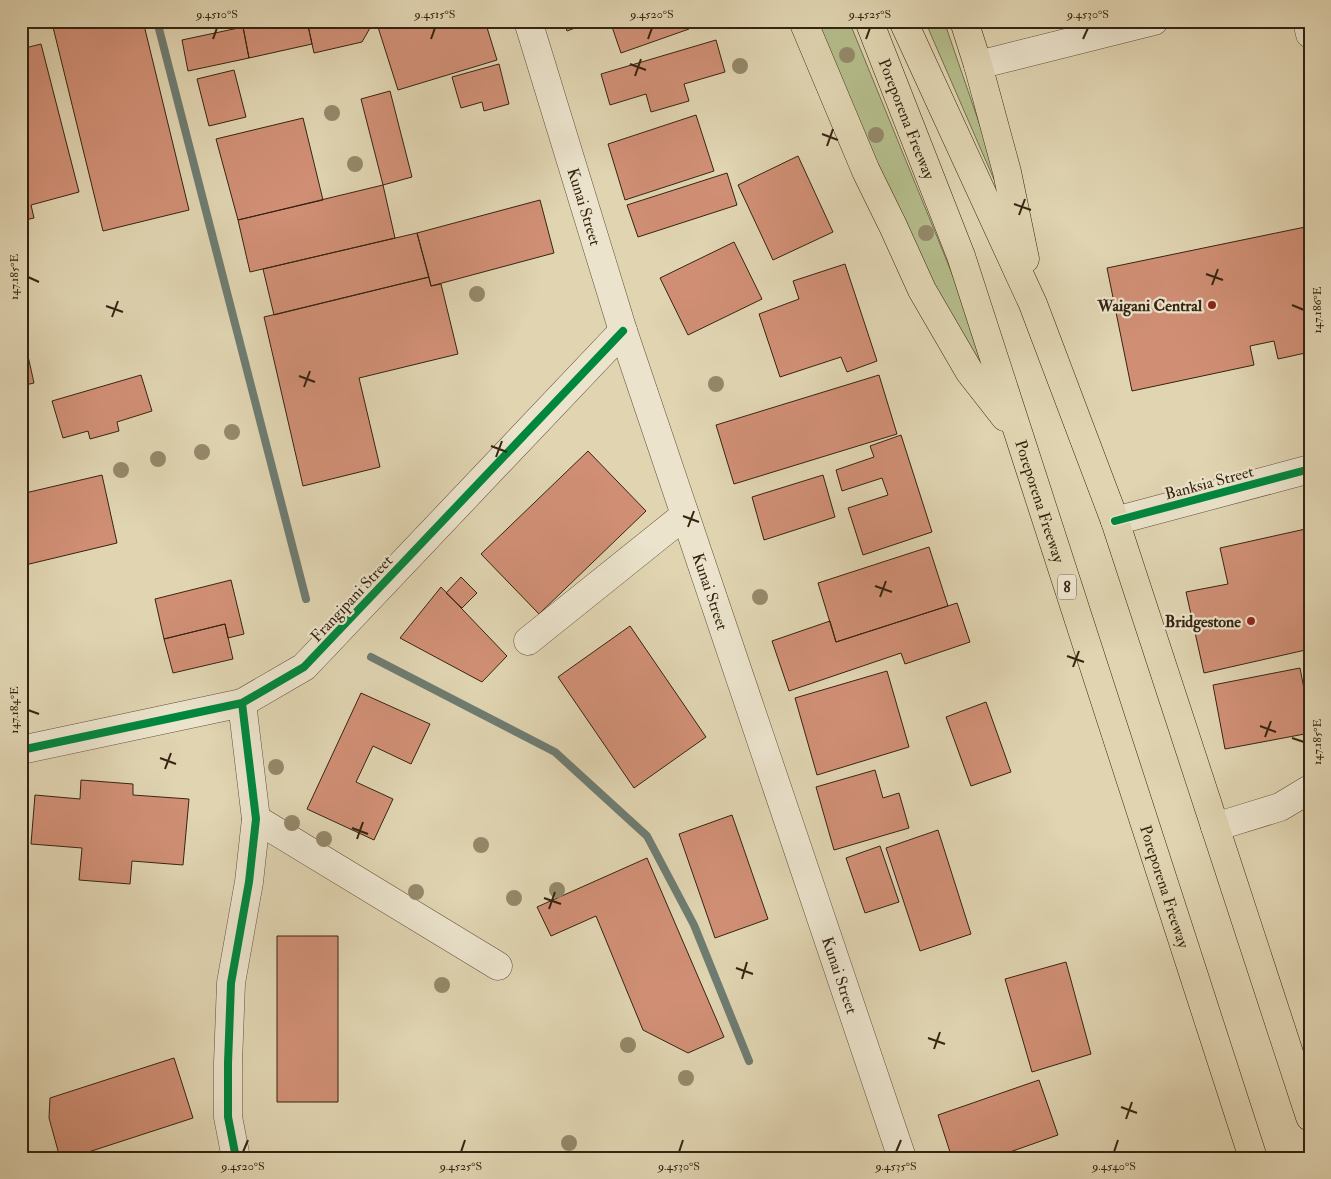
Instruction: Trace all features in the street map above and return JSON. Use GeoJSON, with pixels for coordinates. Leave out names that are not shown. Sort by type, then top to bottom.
{"type":"FeatureCollection","features":[{"type":"Feature","properties":{"kind":"highway"},"geometry":{"type":"LineString","coordinates":[[804,21],[866,171],[922,290],[969,371],[1017,432]]}},
{"type":"Feature","properties":{"kind":"highway","name":"Poreporena Freeway"},"geometry":{"type":"LineString","coordinates":[[868,21],[961,256],[1253,1158]]}},
{"type":"Feature","properties":{"kind":"highway","name":"Poreporena Freeway"},"geometry":{"type":"LineString","coordinates":[[903,21],[1033,304],[1115,521],[1310,1117]]}},
{"type":"Feature","properties":{"kind":"highway"},"geometry":{"type":"LineString","coordinates":[[964,21],[1007,172],[1033,304]]}},
{"type":"Feature","properties":{"kind":"street","name":"Kunai Street"},"geometry":{"type":"LineString","coordinates":[[528,21],[622,331],[902,1158]]}},
{"type":"Feature","properties":{"kind":"street"},"geometry":{"type":"LineString","coordinates":[[978,65],[1154,21]]}},
{"type":"Feature","properties":{"kind":"street"},"geometry":{"type":"LineString","coordinates":[[1307,21],[1310,34]]}},
{"type":"Feature","properties":{"kind":"street","name":"Frangipani Street"},"geometry":{"type":"LineString","coordinates":[[21,750],[242,704],[304,667],[622,331]]}},
{"type":"Feature","properties":{"kind":"street","name":"Banksia Street"},"geometry":{"type":"LineString","coordinates":[[1115,521],[1310,469]]}},
{"type":"Feature","properties":{"kind":"street"},"geometry":{"type":"LineString","coordinates":[[528,641],[685,514]]}},
{"type":"Feature","properties":{"kind":"street"},"geometry":{"type":"LineString","coordinates":[[236,1158],[228,1117],[231,984],[249,882],[256,819],[242,704]]}},
{"type":"Feature","properties":{"kind":"street"},"geometry":{"type":"LineString","coordinates":[[1215,827],[1280,807],[1310,789]]}},
{"type":"Feature","properties":{"kind":"street"},"geometry":{"type":"LineString","coordinates":[[256,819],[498,966]]}},
{"type":"Feature","properties":{"kind":"green space"},"geometry":{"type":"Polygon","coordinates":[[[813,21],[849,21],[962,298],[983,369],[951,325],[813,21]]]}},
{"type":"Feature","properties":{"kind":"green space"},"geometry":{"type":"Polygon","coordinates":[[[925,21],[944,21],[997,175],[1002,198],[925,21]]]}},
{"type":"Feature","properties":{"kind":"building"},"geometry":{"type":"Polygon","coordinates":[[[58,21],[143,21],[189,210],[103,231],[52,23],[58,21]]]}},
{"type":"Feature","properties":{"kind":"building"},"geometry":{"type":"Polygon","coordinates":[[[267,21],[307,21],[312,44],[249,58],[243,27],[267,21]]]}},
{"type":"Feature","properties":{"kind":"building"},"geometry":{"type":"Polygon","coordinates":[[[307,21],[374,21],[362,42],[314,53],[307,21]]]}},
{"type":"Feature","properties":{"kind":"building"},"geometry":{"type":"Polygon","coordinates":[[[385,21],[485,21],[497,60],[398,90],[377,24],[385,21]]]}},
{"type":"Feature","properties":{"kind":"building"},"geometry":{"type":"Polygon","coordinates":[[[564,21],[594,21],[567,31],[564,21]]]}},
{"type":"Feature","properties":{"kind":"building"},"geometry":{"type":"Polygon","coordinates":[[[610,21],[687,21],[689,29],[621,53],[610,21]]]}},
{"type":"Feature","properties":{"kind":"building"},"geometry":{"type":"Polygon","coordinates":[[[243,27],[249,58],[188,71],[182,40],[243,27]]]}},
{"type":"Feature","properties":{"kind":"building"},"geometry":{"type":"Polygon","coordinates":[[[716,40],[725,72],[684,84],[689,101],[651,112],[646,94],[610,105],[601,74],[716,40]]]}},
{"type":"Feature","properties":{"kind":"building"},"geometry":{"type":"Polygon","coordinates":[[[41,44],[79,192],[31,205],[34,218],[21,221],[21,49],[41,44]]]}},
{"type":"Feature","properties":{"kind":"building"},"geometry":{"type":"Polygon","coordinates":[[[499,64],[509,104],[484,111],[482,102],[461,108],[452,77],[499,64]]]}},
{"type":"Feature","properties":{"kind":"building"},"geometry":{"type":"Polygon","coordinates":[[[234,70],[246,117],[209,126],[197,79],[234,70]]]}},
{"type":"Feature","properties":{"kind":"building"},"geometry":{"type":"Polygon","coordinates":[[[390,91],[412,177],[383,185],[361,99],[390,91]]]}},
{"type":"Feature","properties":{"kind":"building"},"geometry":{"type":"Polygon","coordinates":[[[696,115],[714,171],[625,200],[608,144],[696,115]]]}},
{"type":"Feature","properties":{"kind":"building"},"geometry":{"type":"Polygon","coordinates":[[[303,118],[323,200],[238,220],[216,139],[303,118]]]}},
{"type":"Feature","properties":{"kind":"building"},"geometry":{"type":"Polygon","coordinates":[[[798,156],[833,232],[773,260],[738,185],[798,156]]]}},
{"type":"Feature","properties":{"kind":"building"},"geometry":{"type":"Polygon","coordinates":[[[727,173],[737,205],[638,237],[627,205],[727,173]]]}},
{"type":"Feature","properties":{"kind":"building"},"geometry":{"type":"Polygon","coordinates":[[[383,185],[395,238],[250,272],[238,220],[383,185]]]}},
{"type":"Feature","properties":{"kind":"building"},"geometry":{"type":"Polygon","coordinates":[[[540,200],[554,253],[431,286],[417,233],[540,200]]]}},
{"type":"Feature","properties":{"kind":"building","name":"Waigani Central"},"geometry":{"type":"Polygon","coordinates":[[[1310,226],[1310,352],[1278,359],[1274,341],[1250,346],[1254,365],[1132,391],[1107,268],[1310,226]]]}},
{"type":"Feature","properties":{"kind":"building"},"geometry":{"type":"Polygon","coordinates":[[[417,233],[429,277],[274,315],[263,269],[417,233]]]}},
{"type":"Feature","properties":{"kind":"building"},"geometry":{"type":"Polygon","coordinates":[[[734,242],[762,299],[688,335],[660,278],[734,242]]]}},
{"type":"Feature","properties":{"kind":"building"},"geometry":{"type":"Polygon","coordinates":[[[845,264],[877,361],[847,372],[841,357],[780,377],[759,314],[799,299],[793,281],[845,264]]]}},
{"type":"Feature","properties":{"kind":"building"},"geometry":{"type":"Polygon","coordinates":[[[429,277],[431,286],[441,284],[458,354],[359,378],[380,467],[303,486],[264,317],[429,277]]]}},
{"type":"Feature","properties":{"kind":"building"},"geometry":{"type":"Polygon","coordinates":[[[28,356],[34,383],[21,386],[21,358],[28,356]]]}},
{"type":"Feature","properties":{"kind":"building"},"geometry":{"type":"Polygon","coordinates":[[[141,375],[152,411],[117,422],[119,431],[90,439],[88,431],[63,438],[52,401],[141,375]]]}},
{"type":"Feature","properties":{"kind":"building"},"geometry":{"type":"Polygon","coordinates":[[[879,375],[897,434],[734,484],[716,425],[879,375]]]}},
{"type":"Feature","properties":{"kind":"building"},"geometry":{"type":"Polygon","coordinates":[[[901,435],[932,532],[863,555],[848,508],[888,495],[882,478],[842,491],[836,470],[874,457],[870,446],[901,435]]]}},
{"type":"Feature","properties":{"kind":"building"},"geometry":{"type":"Polygon","coordinates":[[[588,451],[646,511],[539,614],[481,554],[588,451]]]}},
{"type":"Feature","properties":{"kind":"building"},"geometry":{"type":"Polygon","coordinates":[[[102,475],[117,543],[21,566],[21,494],[102,475]]]}},
{"type":"Feature","properties":{"kind":"building"},"geometry":{"type":"Polygon","coordinates":[[[823,475],[835,517],[764,540],[752,497],[823,475]]]}},
{"type":"Feature","properties":{"kind":"building","name":"Bridgestone"},"geometry":{"type":"Polygon","coordinates":[[[1310,528],[1310,649],[1204,673],[1186,592],[1228,584],[1220,548],[1310,528]]]}},
{"type":"Feature","properties":{"kind":"building"},"geometry":{"type":"Polygon","coordinates":[[[929,547],[948,606],[836,642],[818,583],[929,547]]]}},
{"type":"Feature","properties":{"kind":"building"},"geometry":{"type":"Polygon","coordinates":[[[461,577],[477,593],[462,608],[446,593],[461,577]]]}},
{"type":"Feature","properties":{"kind":"building"},"geometry":{"type":"Polygon","coordinates":[[[231,580],[244,634],[228,638],[225,624],[164,639],[155,599],[231,580]]]}},
{"type":"Feature","properties":{"kind":"building"},"geometry":{"type":"Polygon","coordinates":[[[441,587],[507,656],[482,682],[400,638],[441,587]]]}},
{"type":"Feature","properties":{"kind":"building"},"geometry":{"type":"Polygon","coordinates":[[[957,603],[970,642],[905,664],[901,653],[789,691],[772,641],[830,621],[836,642],[957,603]]]}},
{"type":"Feature","properties":{"kind":"building"},"geometry":{"type":"Polygon","coordinates":[[[225,624],[233,659],[173,673],[164,639],[225,624]]]}},
{"type":"Feature","properties":{"kind":"building"},"geometry":{"type":"Polygon","coordinates":[[[630,626],[706,737],[634,788],[558,677],[630,626]]]}},
{"type":"Feature","properties":{"kind":"building"},"geometry":{"type":"Polygon","coordinates":[[[1300,668],[1310,720],[1310,733],[1225,749],[1213,685],[1300,668]]]}},
{"type":"Feature","properties":{"kind":"building"},"geometry":{"type":"Polygon","coordinates":[[[887,671],[909,747],[817,775],[795,698],[887,671]]]}},
{"type":"Feature","properties":{"kind":"building"},"geometry":{"type":"Polygon","coordinates":[[[361,693],[430,724],[411,764],[373,746],[356,782],[393,799],[374,840],[307,809],[361,693]]]}},
{"type":"Feature","properties":{"kind":"building"},"geometry":{"type":"Polygon","coordinates":[[[986,702],[1011,772],[971,786],[946,717],[986,702]]]}},
{"type":"Feature","properties":{"kind":"building"},"geometry":{"type":"Polygon","coordinates":[[[875,770],[883,798],[899,793],[909,828],[834,850],[816,787],[875,770]]]}},
{"type":"Feature","properties":{"kind":"building"},"geometry":{"type":"Polygon","coordinates":[[[81,780],[133,784],[133,795],[189,799],[183,865],[132,861],[130,884],[79,880],[82,848],[31,844],[35,795],[80,799],[81,780]]]}},
{"type":"Feature","properties":{"kind":"building"},"geometry":{"type":"Polygon","coordinates":[[[732,815],[768,919],[715,938],[679,834],[732,815]]]}},
{"type":"Feature","properties":{"kind":"building"},"geometry":{"type":"Polygon","coordinates":[[[938,830],[971,934],[920,951],[886,848],[938,830]]]}},
{"type":"Feature","properties":{"kind":"building"},"geometry":{"type":"Polygon","coordinates":[[[880,846],[899,902],[865,913],[846,858],[880,846]]]}},
{"type":"Feature","properties":{"kind":"building"},"geometry":{"type":"Polygon","coordinates":[[[647,858],[724,1037],[688,1053],[643,1030],[596,916],[551,936],[537,907],[647,858]]]}},
{"type":"Feature","properties":{"kind":"building"},"geometry":{"type":"Polygon","coordinates":[[[277,936],[338,936],[338,1102],[277,1102],[277,936]]]}},
{"type":"Feature","properties":{"kind":"building"},"geometry":{"type":"Polygon","coordinates":[[[1066,962],[1091,1054],[1032,1072],[1005,979],[1066,962]]]}},
{"type":"Feature","properties":{"kind":"building"},"geometry":{"type":"Polygon","coordinates":[[[174,1058],[193,1118],[70,1158],[60,1158],[49,1118],[50,1098],[174,1058]]]}},
{"type":"Feature","properties":{"kind":"building"},"geometry":{"type":"Polygon","coordinates":[[[1039,1080],[1058,1135],[993,1158],[952,1158],[938,1115],[1039,1080]]]}},
{"type":"Feature","properties":{"kind":"waterway"},"geometry":{"type":"LineString","coordinates":[[157,21],[306,599]]}},
{"type":"Feature","properties":{"kind":"waterway"},"geometry":{"type":"LineString","coordinates":[[371,657],[555,752],[647,836],[694,925],[749,1061]]}},
{"type":"Feature","properties":{"kind":"cycle path"},"geometry":{"type":"LineString","coordinates":[[21,750],[242,703],[304,667],[623,331]]}},
{"type":"Feature","properties":{"kind":"cycle path"},"geometry":{"type":"LineString","coordinates":[[1115,521],[1310,469]]}},
{"type":"Feature","properties":{"kind":"cycle path"},"geometry":{"type":"LineString","coordinates":[[236,1158],[228,1117],[231,983],[249,882],[256,819],[242,703]]}},
{"type":"Feature","properties":{"kind":"place","name":"Waigani Central"},"geometry":{"type":"Point","coordinates":[1212,305]}},
{"type":"Feature","properties":{"kind":"place","name":"Bridgestone"},"geometry":{"type":"Point","coordinates":[1251,621]}}]}
